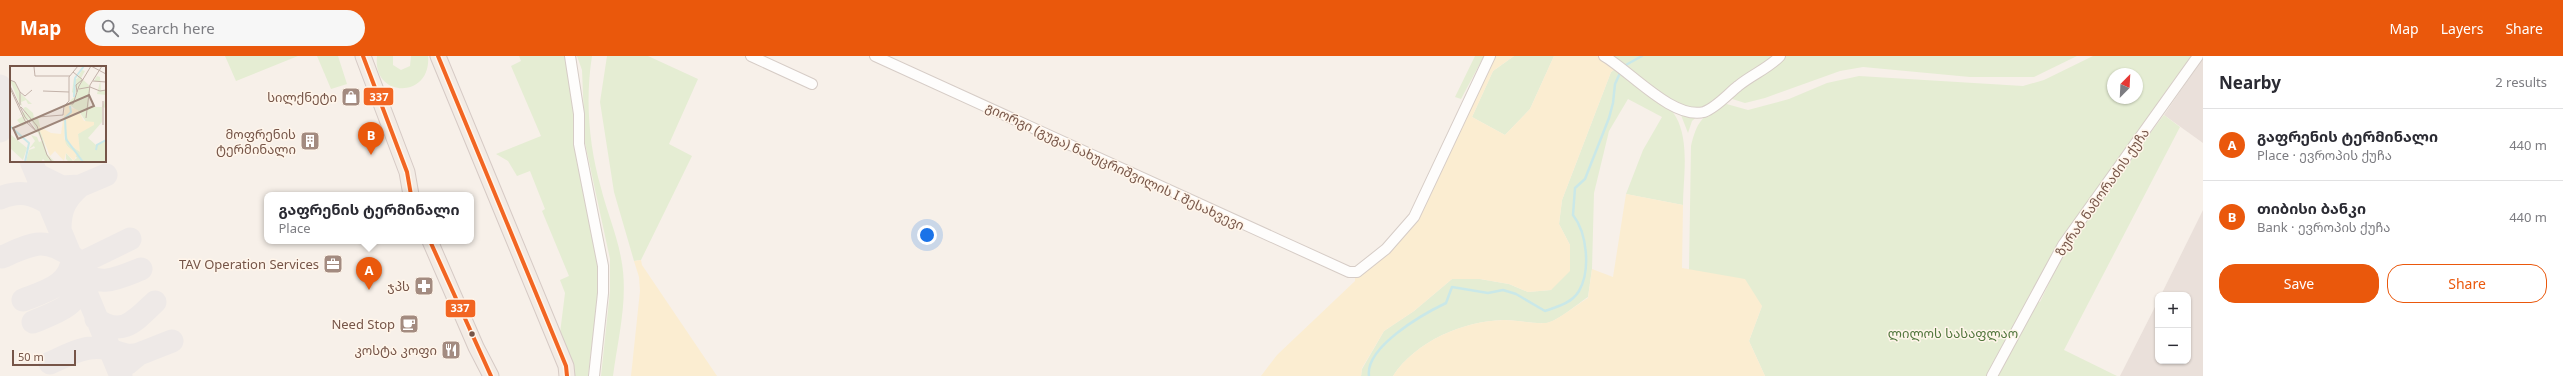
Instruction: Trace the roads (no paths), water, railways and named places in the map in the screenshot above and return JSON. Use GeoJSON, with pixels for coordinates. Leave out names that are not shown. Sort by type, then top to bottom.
{"type":"FeatureCollection","features":[{"type":"Feature","properties":{"kind":"main road"},"geometry":{"type":"LineString","coordinates":[[363,56],[407,172],[410,192]]}},
{"type":"Feature","properties":{"kind":"main road"},"geometry":{"type":"LineString","coordinates":[[372,56],[372,80]]}},
{"type":"Feature","properties":{"kind":"main road"},"geometry":{"type":"LineString","coordinates":[[438,56],[566,366],[567,376]]}},
{"type":"Feature","properties":{"kind":"main road"},"geometry":{"type":"LineString","coordinates":[[431,244],[490,376]]}},
{"type":"Feature","properties":{"kind":"street"},"geometry":{"type":"LineString","coordinates":[[570,56],[579,114],[579,144],[603,266],[603,293],[594,376]]}},
{"type":"Feature","properties":{"kind":"street"},"geometry":{"type":"LineString","coordinates":[[751,56],[812,84]]}},
{"type":"Feature","properties":{"kind":"street","name":"გიორგი (გუგა) ნახუცრიშვილის I შესახვევი"},"geometry":{"type":"LineString","coordinates":[[875,56],[1340,268],[1356,272],[1386,249],[1414,217],[1490,56]]}},
{"type":"Feature","properties":{"kind":"street"},"geometry":{"type":"LineString","coordinates":[[1604,56],[1675,107],[1689,112],[1704,112],[1755,73],[1775,62],[1780,56]]}},
{"type":"Feature","properties":{"kind":"street","name":"ზურაბ ნამორაძის ქუჩა"},"geometry":{"type":"LineString","coordinates":[[1992,376],[2063,245],[2198,56]]}},
{"type":"Feature","properties":{"kind":"waterway"},"geometry":{"type":"LineString","coordinates":[[1624,66],[1642,56]]}},
{"type":"Feature","properties":{"kind":"waterway"},"geometry":{"type":"LineString","coordinates":[[1369,376],[1370,365],[1376,354],[1386,343],[1410,323],[1446,303],[1452,287],[1488,293],[1503,290],[1516,294],[1545,311],[1564,304],[1576,295],[1583,282],[1586,252],[1582,232],[1573,215],[1575,188],[1585,179],[1609,118],[1613,103],[1615,84],[1621,71]]}},
{"type":"Feature","properties":{"kind":"place","name":"სილქნეტი"},"geometry":{"type":"Point","coordinates":[351,97]}},
{"type":"Feature","properties":{"kind":"place","name":"მოფრენის ტერმინალი"},"geometry":{"type":"Point","coordinates":[310,141]}},
{"type":"Feature","properties":{"kind":"place","name":"თიბისი ბანკი"},"geometry":{"type":"Point","coordinates":[371,155]}},
{"type":"Feature","properties":{"kind":"place","name":"TAV Operation Services"},"geometry":{"type":"Point","coordinates":[333,264]}},
{"type":"Feature","properties":{"kind":"place","name":"ჯპს"},"geometry":{"type":"Point","coordinates":[424,286]}},
{"type":"Feature","properties":{"kind":"place","name":"გაფრენის ტერმინალი"},"geometry":{"type":"Point","coordinates":[369,290]}},
{"type":"Feature","properties":{"kind":"place","name":"Need Stop"},"geometry":{"type":"Point","coordinates":[409,324]}},
{"type":"Feature","properties":{"kind":"place","name":"კოსტა კოფი"},"geometry":{"type":"Point","coordinates":[451,350]}},
{"type":"Feature","properties":{"kind":"park label","name":"ლილოს სასაფლაო"},"geometry":{"type":"Point","coordinates":[1953,333]}}]}
